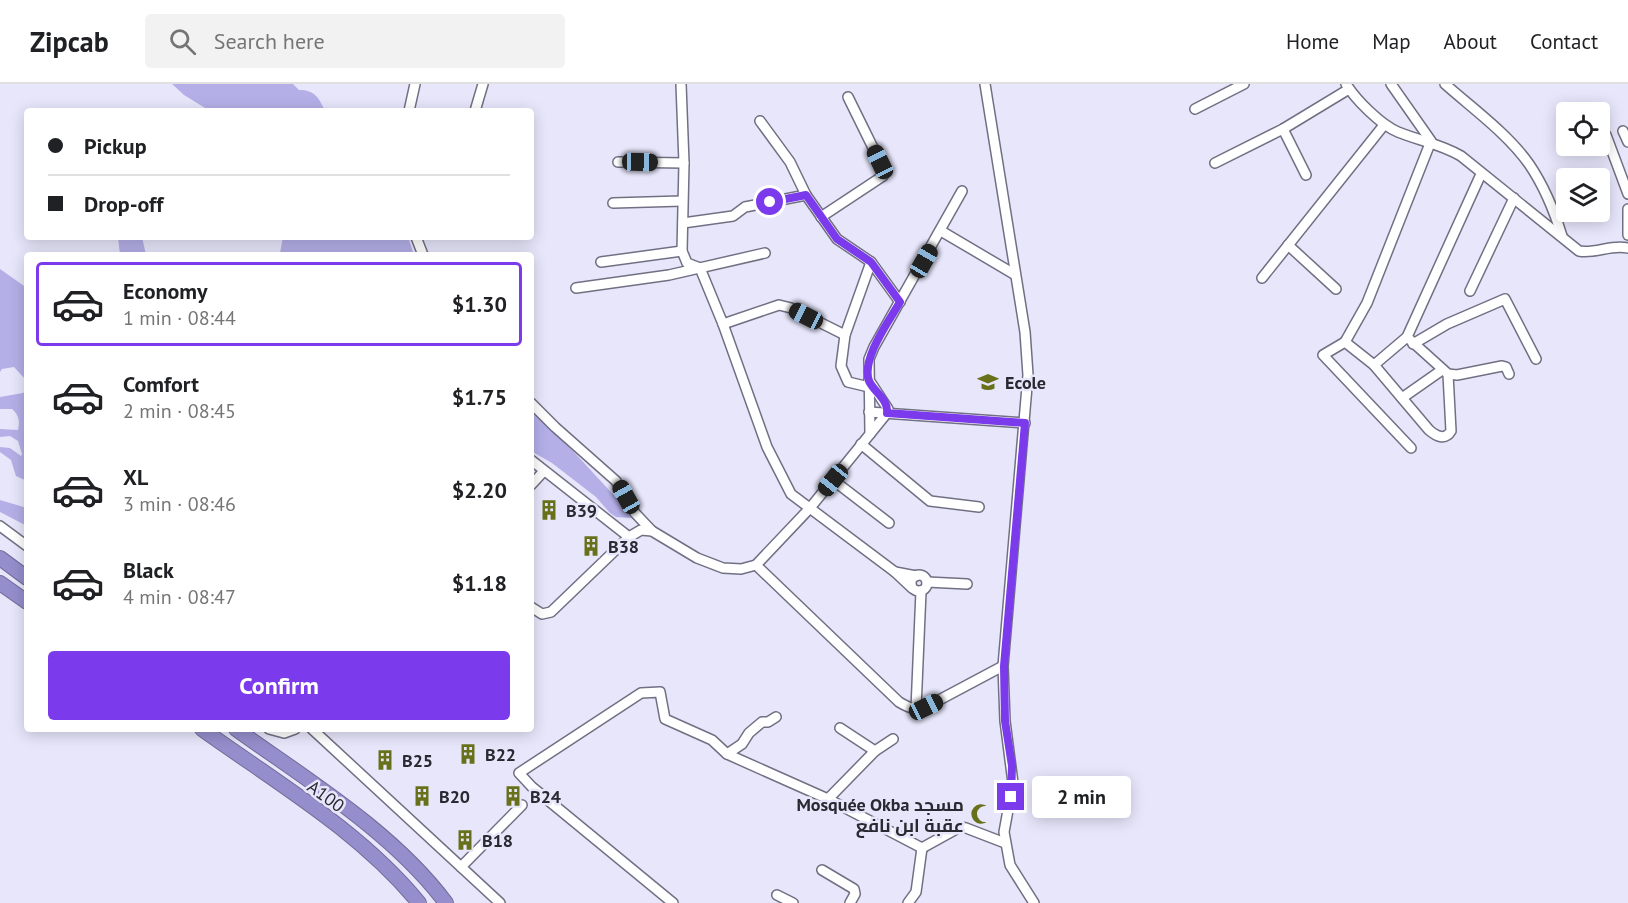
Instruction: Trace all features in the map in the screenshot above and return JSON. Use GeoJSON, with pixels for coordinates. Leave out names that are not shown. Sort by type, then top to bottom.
{"type":"FeatureCollection","features":[{"type":"Feature","properties":{"kind":"highway"},"geometry":{"type":"LineString","coordinates":[[0,558],[24,576]]}},
{"type":"Feature","properties":{"kind":"highway"},"geometry":{"type":"LineString","coordinates":[[0,583],[24,600]]}},
{"type":"Feature","properties":{"kind":"highway","name":"A100"},"geometry":{"type":"LineString","coordinates":[[206,732],[367,849],[399,879],[419,903]]}},
{"type":"Feature","properties":{"kind":"highway","name":"A100"},"geometry":{"type":"LineString","coordinates":[[240,732],[354,814],[386,840],[416,868],[446,903]]}},
{"type":"Feature","properties":{"kind":"street"},"geometry":{"type":"LineString","coordinates":[[410,108],[415,84]]}},
{"type":"Feature","properties":{"kind":"street"},"geometry":{"type":"LineString","coordinates":[[476,108],[483,84]]}},
{"type":"Feature","properties":{"kind":"street"},"geometry":{"type":"LineString","coordinates":[[681,84],[684,163],[682,251],[687,263],[700,268],[723,324],[767,447],[791,494],[917,589],[925,588],[927,582]]}},
{"type":"Feature","properties":{"kind":"street"},"geometry":{"type":"LineString","coordinates":[[985,84],[1025,332],[1028,375],[1004,666],[1005,721],[1013,783],[1005,843],[1010,865],[1034,903]]}},
{"type":"Feature","properties":{"kind":"street"},"geometry":{"type":"LineString","coordinates":[[1195,109],[1244,84]]}},
{"type":"Feature","properties":{"kind":"street"},"geometry":{"type":"LineString","coordinates":[[1391,84],[1431,141]]}},
{"type":"Feature","properties":{"kind":"street"},"geometry":{"type":"LineString","coordinates":[[1445,84],[1500,133],[1528,162],[1545,191],[1563,237]]}},
{"type":"Feature","properties":{"kind":"street"},"geometry":{"type":"LineString","coordinates":[[1215,163],[1283,129],[1348,86],[1384,125],[1397,132],[1431,141],[1461,156],[1579,251],[1587,252],[1617,246],[1628,248]]}},
{"type":"Feature","properties":{"kind":"street"},"geometry":{"type":"LineString","coordinates":[[821,217],[883,176],[880,162],[848,97]]}},
{"type":"Feature","properties":{"kind":"street"},"geometry":{"type":"LineString","coordinates":[[760,121],[790,162],[806,195],[837,239],[871,262],[900,302]]}},
{"type":"Feature","properties":{"kind":"street"},"geometry":{"type":"LineString","coordinates":[[1262,278],[1384,125]]}},
{"type":"Feature","properties":{"kind":"street"},"geometry":{"type":"LineString","coordinates":[[1283,129],[1306,175]]}},
{"type":"Feature","properties":{"kind":"street"},"geometry":{"type":"LineString","coordinates":[[1623,131],[1628,142]]}},
{"type":"Feature","properties":{"kind":"street"},"geometry":{"type":"LineString","coordinates":[[1411,448],[1323,355],[1345,342],[1366,303],[1431,141]]}},
{"type":"Feature","properties":{"kind":"street"},"geometry":{"type":"LineString","coordinates":[[1610,146],[1628,194]]}},
{"type":"Feature","properties":{"kind":"street"},"geometry":{"type":"LineString","coordinates":[[618,162],[684,163]]}},
{"type":"Feature","properties":{"kind":"street"},"geometry":{"type":"LineString","coordinates":[[1410,340],[1481,174]]}},
{"type":"Feature","properties":{"kind":"street"},"geometry":{"type":"LineString","coordinates":[[870,434],[869,359],[962,191]]}},
{"type":"Feature","properties":{"kind":"street"},"geometry":{"type":"LineString","coordinates":[[683,223],[733,216],[745,207],[806,195]]}},
{"type":"Feature","properties":{"kind":"street"},"geometry":{"type":"LineString","coordinates":[[1470,291],[1514,198]]}},
{"type":"Feature","properties":{"kind":"street"},"geometry":{"type":"LineString","coordinates":[[613,203],[682,201]]}},
{"type":"Feature","properties":{"kind":"street"},"geometry":{"type":"LineString","coordinates":[[1628,209],[1628,235]]}},
{"type":"Feature","properties":{"kind":"street"},"geometry":{"type":"LineString","coordinates":[[941,231],[1014,274]]}},
{"type":"Feature","properties":{"kind":"street"},"geometry":{"type":"LineString","coordinates":[[1288,245],[1336,289]]}},
{"type":"Feature","properties":{"kind":"street"},"geometry":{"type":"LineString","coordinates":[[601,262],[682,251]]}},
{"type":"Feature","properties":{"kind":"street"},"geometry":{"type":"LineString","coordinates":[[576,288],[669,275],[765,253]]}},
{"type":"Feature","properties":{"kind":"street"},"geometry":{"type":"LineString","coordinates":[[534,406],[616,481],[635,513],[652,531],[697,558],[723,568],[741,569],[756,565],[810,508],[887,413],[886,404],[869,384],[848,382],[841,366],[845,335],[871,262]]}},
{"type":"Feature","properties":{"kind":"street"},"geometry":{"type":"LineString","coordinates":[[1374,365],[1410,340],[1505,299],[1536,359]]}},
{"type":"Feature","properties":{"kind":"street"},"geometry":{"type":"LineString","coordinates":[[723,324],[779,305],[791,308],[845,335]]}},
{"type":"Feature","properties":{"kind":"street"},"geometry":{"type":"LineString","coordinates":[[1410,340],[1445,372],[1456,375],[1502,366],[1506,367],[1509,374]]}},
{"type":"Feature","properties":{"kind":"street"},"geometry":{"type":"LineString","coordinates":[[1345,342],[1374,365],[1429,430],[1437,436],[1449,435],[1451,431],[1445,372]]}},
{"type":"Feature","properties":{"kind":"street"},"geometry":{"type":"LineString","coordinates":[[1402,398],[1445,372]]}},
{"type":"Feature","properties":{"kind":"street"},"geometry":{"type":"LineString","coordinates":[[869,412],[1025,423]]}},
{"type":"Feature","properties":{"kind":"street"},"geometry":{"type":"LineString","coordinates":[[861,444],[930,501],[980,507]]}},
{"type":"Feature","properties":{"kind":"street"},"geometry":{"type":"LineString","coordinates":[[534,463],[629,537]]}},
{"type":"Feature","properties":{"kind":"street"},"geometry":{"type":"LineString","coordinates":[[534,482],[544,471]]}},
{"type":"Feature","properties":{"kind":"street"},"geometry":{"type":"LineString","coordinates":[[833,480],[889,523]]}},
{"type":"Feature","properties":{"kind":"street"},"geometry":{"type":"LineString","coordinates":[[0,526],[24,544]]}},
{"type":"Feature","properties":{"kind":"street"},"geometry":{"type":"LineString","coordinates":[[534,609],[542,614],[551,612],[629,537],[641,530],[652,531]]}},
{"type":"Feature","properties":{"kind":"street"},"geometry":{"type":"LineString","coordinates":[[756,565],[899,702],[909,708],[916,709],[940,700],[1004,666]]}},
{"type":"Feature","properties":{"kind":"street"},"geometry":{"type":"LineString","coordinates":[[895,572],[923,576],[927,582]]}},
{"type":"Feature","properties":{"kind":"street"},"geometry":{"type":"LineString","coordinates":[[916,576],[911,581],[917,589],[916,709]]}},
{"type":"Feature","properties":{"kind":"street"},"geometry":{"type":"LineString","coordinates":[[927,582],[967,584]]}},
{"type":"Feature","properties":{"kind":"street"},"geometry":{"type":"LineString","coordinates":[[673,903],[519,773],[641,693],[660,692],[665,719],[712,740],[727,754],[828,799],[922,848]]}},
{"type":"Feature","properties":{"kind":"street"},"geometry":{"type":"LineString","coordinates":[[727,754],[742,744],[749,733],[762,722],[768,722],[776,717]]}},
{"type":"Feature","properties":{"kind":"street"},"geometry":{"type":"LineString","coordinates":[[840,728],[875,751]]}},
{"type":"Feature","properties":{"kind":"street"},"geometry":{"type":"LineString","coordinates":[[315,732],[500,903]]}},
{"type":"Feature","properties":{"kind":"street"},"geometry":{"type":"LineString","coordinates":[[828,799],[875,751],[893,739]]}},
{"type":"Feature","properties":{"kind":"street"},"geometry":{"type":"LineString","coordinates":[[461,867],[522,805]]}},
{"type":"Feature","properties":{"kind":"street"},"geometry":{"type":"LineString","coordinates":[[922,848],[960,827],[1005,843]]}},
{"type":"Feature","properties":{"kind":"street"},"geometry":{"type":"LineString","coordinates":[[908,903],[916,892],[922,848]]}},
{"type":"Feature","properties":{"kind":"street"},"geometry":{"type":"LineString","coordinates":[[822,870],[854,889],[855,894],[850,903]]}},
{"type":"Feature","properties":{"kind":"street"},"geometry":{"type":"LineString","coordinates":[[777,896],[793,903]]}},
{"type":"Feature","properties":{"kind":"shaded area"},"geometry":{"type":"Polygon","coordinates":[[[172,84],[293,84],[299,90],[309,91],[316,96],[324,108],[205,108],[184,95],[172,84]]]}},
{"type":"Feature","properties":{"kind":"shaded area"},"geometry":{"type":"Polygon","coordinates":[[[118,240],[143,240],[145,252],[120,252],[118,240]]]}},
{"type":"Feature","properties":{"kind":"shaded area"},"geometry":{"type":"Polygon","coordinates":[[[282,240],[409,240],[413,252],[280,252],[282,240]]]}},
{"type":"Feature","properties":{"kind":"shaded area"},"geometry":{"type":"Polygon","coordinates":[[[0,269],[24,286],[24,378],[14,367],[2,369],[0,372],[0,269]]]}},
{"type":"Feature","properties":{"kind":"shaded area"},"geometry":{"type":"Polygon","coordinates":[[[23,393],[24,480],[16,476],[11,460],[0,452],[0,447],[10,448],[21,456],[22,454],[18,441],[10,436],[0,437],[0,429],[18,430],[19,424],[18,416],[12,409],[0,409],[0,397],[23,393]]]}},
{"type":"Feature","properties":{"kind":"shaded area"},"geometry":{"type":"Polygon","coordinates":[[[534,414],[573,451],[620,502],[631,518],[616,517],[610,513],[596,497],[552,463],[534,453],[534,414]]]}},
{"type":"Feature","properties":{"kind":"shaded area"},"geometry":{"type":"Polygon","coordinates":[[[0,500],[24,507],[24,524],[0,512],[0,500]]]}},
{"type":"Feature","properties":{"kind":"place","name":"Ecole"},"geometry":{"type":"Point","coordinates":[988,382]}},
{"type":"Feature","properties":{"kind":"place","name":"B39"},"geometry":{"type":"Point","coordinates":[549,510]}},
{"type":"Feature","properties":{"kind":"place","name":"B38"},"geometry":{"type":"Point","coordinates":[591,546]}},
{"type":"Feature","properties":{"kind":"place","name":"B22"},"geometry":{"type":"Point","coordinates":[468,754]}},
{"type":"Feature","properties":{"kind":"place","name":"B25"},"geometry":{"type":"Point","coordinates":[385,760]}},
{"type":"Feature","properties":{"kind":"place","name":"B20"},"geometry":{"type":"Point","coordinates":[422,796]}},
{"type":"Feature","properties":{"kind":"place","name":"B24"},"geometry":{"type":"Point","coordinates":[513,796]}},
{"type":"Feature","properties":{"kind":"place","name":"Mosquée Okba مسجد عقبة ابن نافع"},"geometry":{"type":"Point","coordinates":[981,814]}},
{"type":"Feature","properties":{"kind":"place","name":"B18"},"geometry":{"type":"Point","coordinates":[465,840]}},
{"type":"Feature","properties":{"kind":"route"},"geometry":{"type":"LineString","coordinates":[[770,202],[806,195],[837,239],[871,262],[900,302],[869,359],[869,380],[886,404],[887,413],[1025,423],[1012,549],[1003,678],[1005,721],[1012,766],[1011,797]]}}]}
